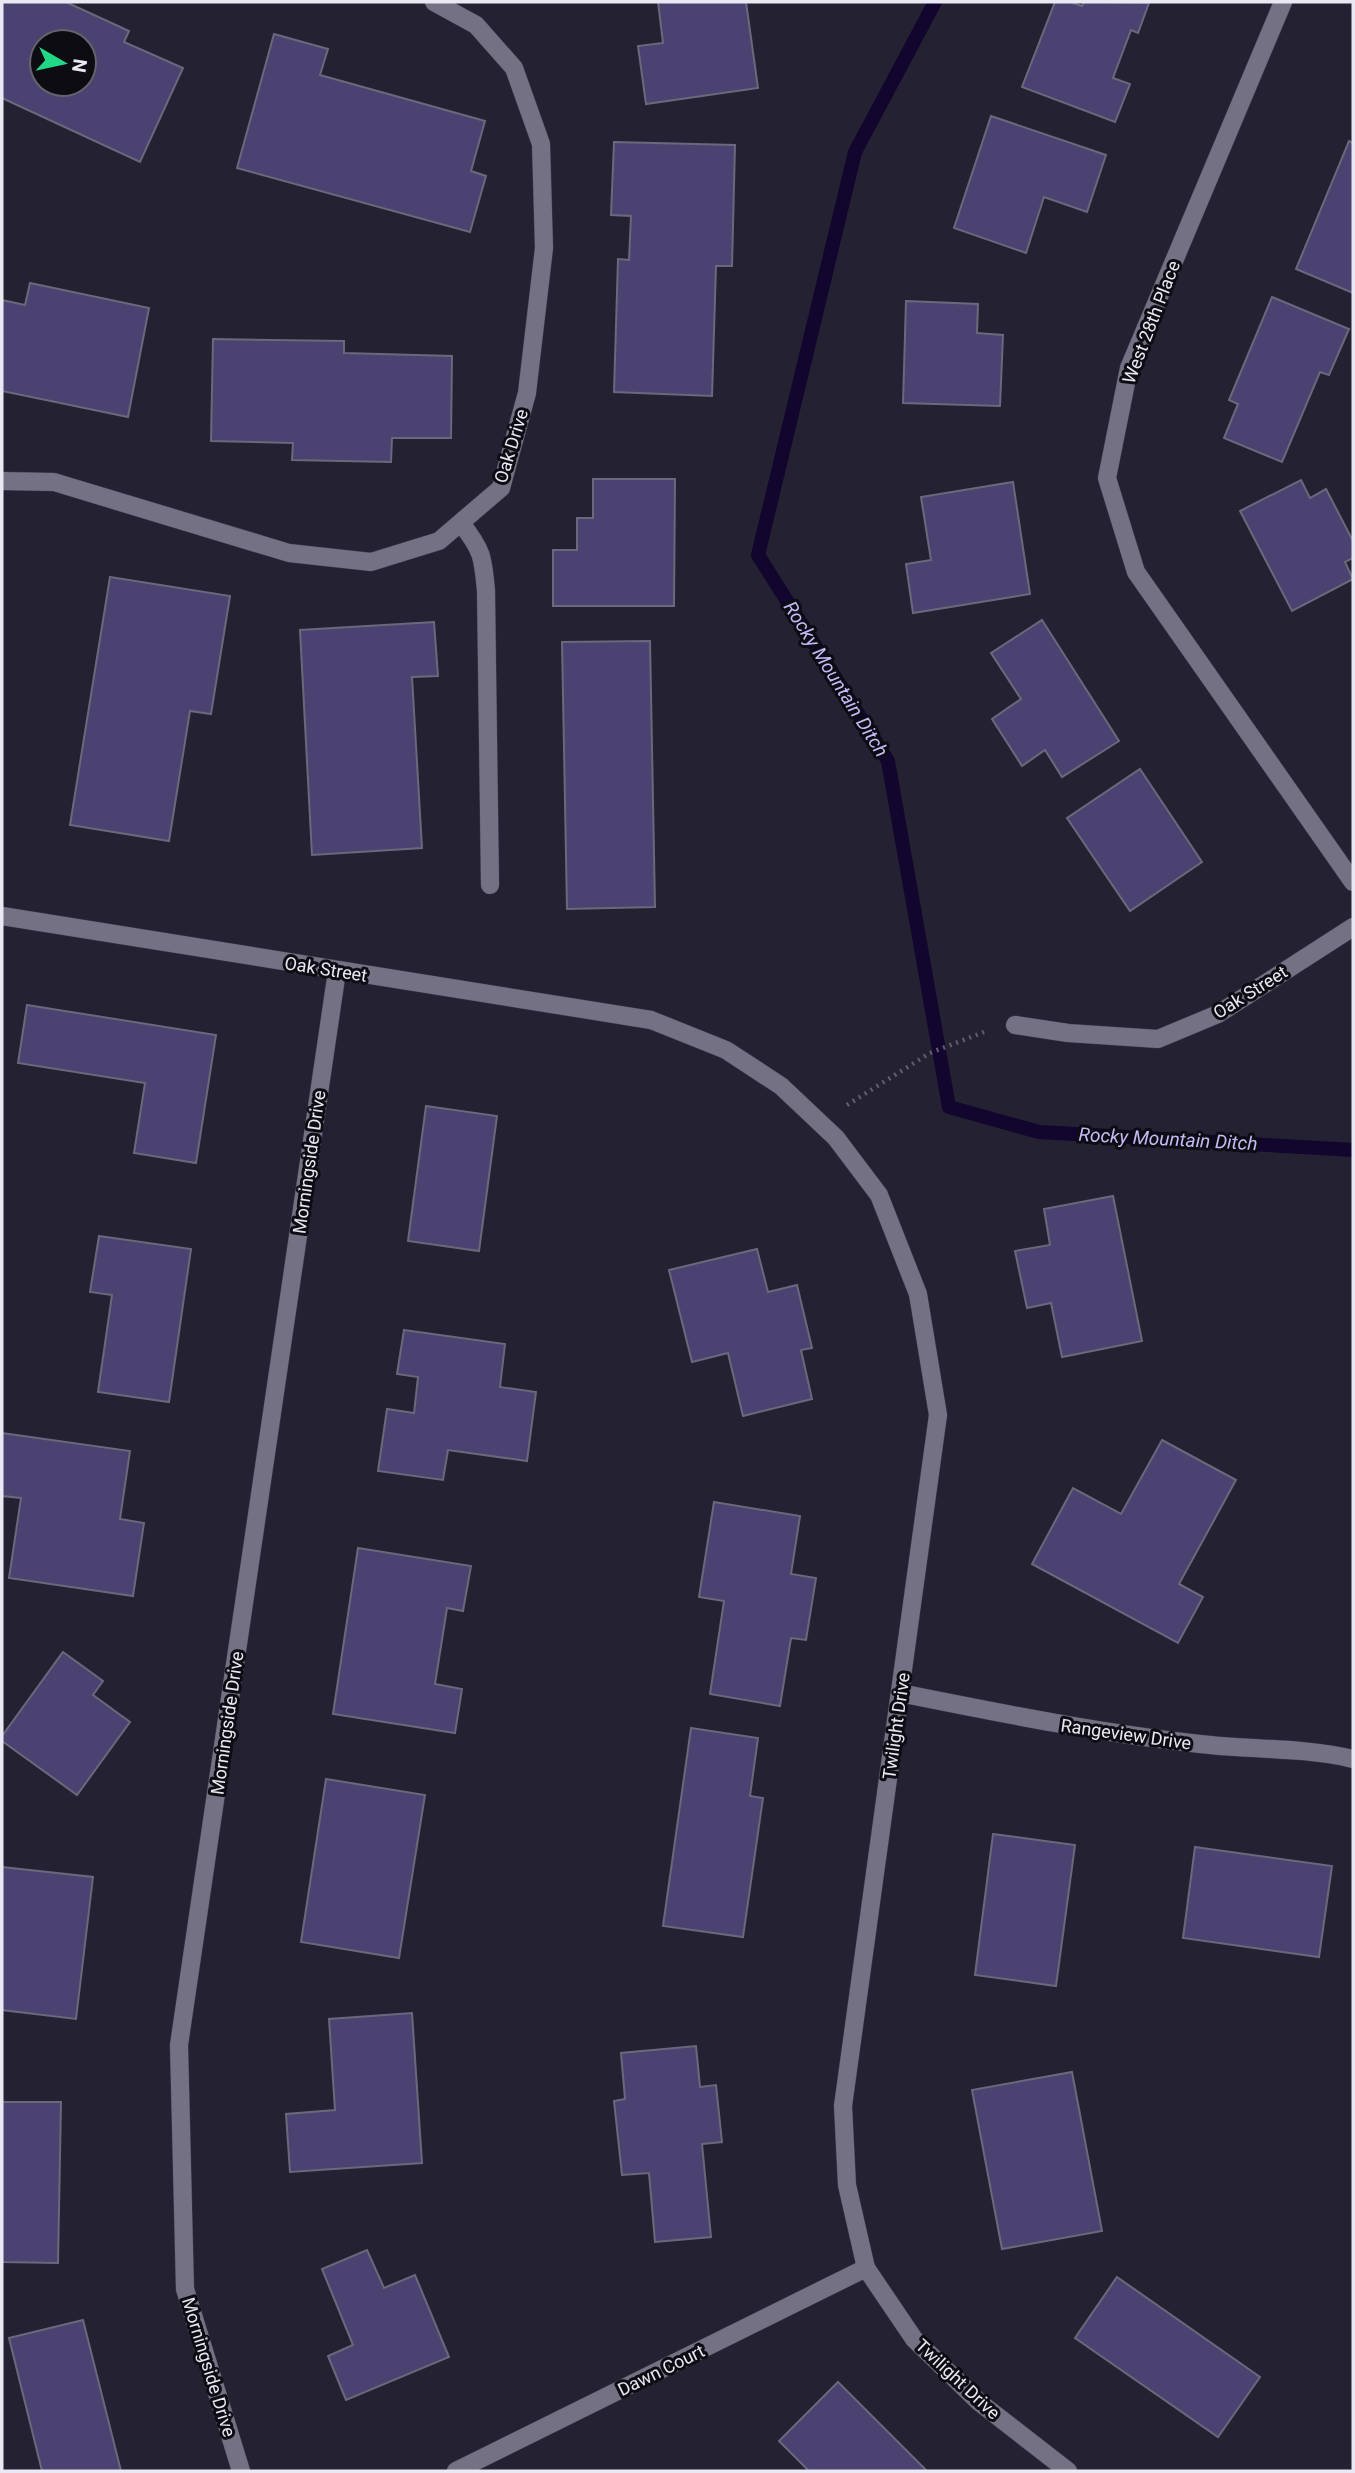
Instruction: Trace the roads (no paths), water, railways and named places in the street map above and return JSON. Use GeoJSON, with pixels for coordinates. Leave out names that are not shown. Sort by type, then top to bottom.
{"type":"FeatureCollection","features":[{"type":"Feature","properties":{"kind":"street","name":"Oak Drive"},"geometry":{"type":"LineString","coordinates":[[2,481],[54,482],[289,554],[371,562],[439,541],[501,488],[527,393],[544,248],[541,144],[514,68],[476,25],[434,2]]}},
{"type":"Feature","properties":{"kind":"street","name":"West 28th Place"},"geometry":{"type":"LineString","coordinates":[[1283,2],[1129,368],[1107,478],[1136,572],[1353,882]]}},
{"type":"Feature","properties":{"kind":"street"},"geometry":{"type":"LineString","coordinates":[[461,523],[479,546],[486,591],[490,885]]}},
{"type":"Feature","properties":{"kind":"street","name":"Oak Street"},"geometry":{"type":"LineString","coordinates":[[2,916],[651,1020]]}},
{"type":"Feature","properties":{"kind":"street","name":"Oak Street"},"geometry":{"type":"LineString","coordinates":[[1015,1025],[1158,1039],[1219,1014],[1353,927]]}},
{"type":"Feature","properties":{"kind":"street","name":"Morningside Drive"},"geometry":{"type":"LineString","coordinates":[[241,2471],[185,2289],[179,2045],[337,971]]}},
{"type":"Feature","properties":{"kind":"street","name":"Twilight Drive"},"geometry":{"type":"LineString","coordinates":[[651,1020],[726,1050],[781,1086],[836,1138],[879,1195],[918,1294],[938,1415],[844,2106],[848,2185],[866,2268],[914,2339],[979,2402],[1068,2471]]}},
{"type":"Feature","properties":{"kind":"street","name":"Rangeview Drive"},"geometry":{"type":"LineString","coordinates":[[900,1693],[1057,1725],[1201,1745],[1327,1752],[1353,1759]]}},
{"type":"Feature","properties":{"kind":"street","name":"Dawn Court"},"geometry":{"type":"LineString","coordinates":[[456,2471],[866,2268]]}},
{"type":"Feature","properties":{"kind":"waterway","name":"Rocky Mountain Ditch"},"geometry":{"type":"LineString","coordinates":[[935,2],[855,152],[758,555],[888,761],[949,1107],[1039,1132],[1353,1150]]}}]}
